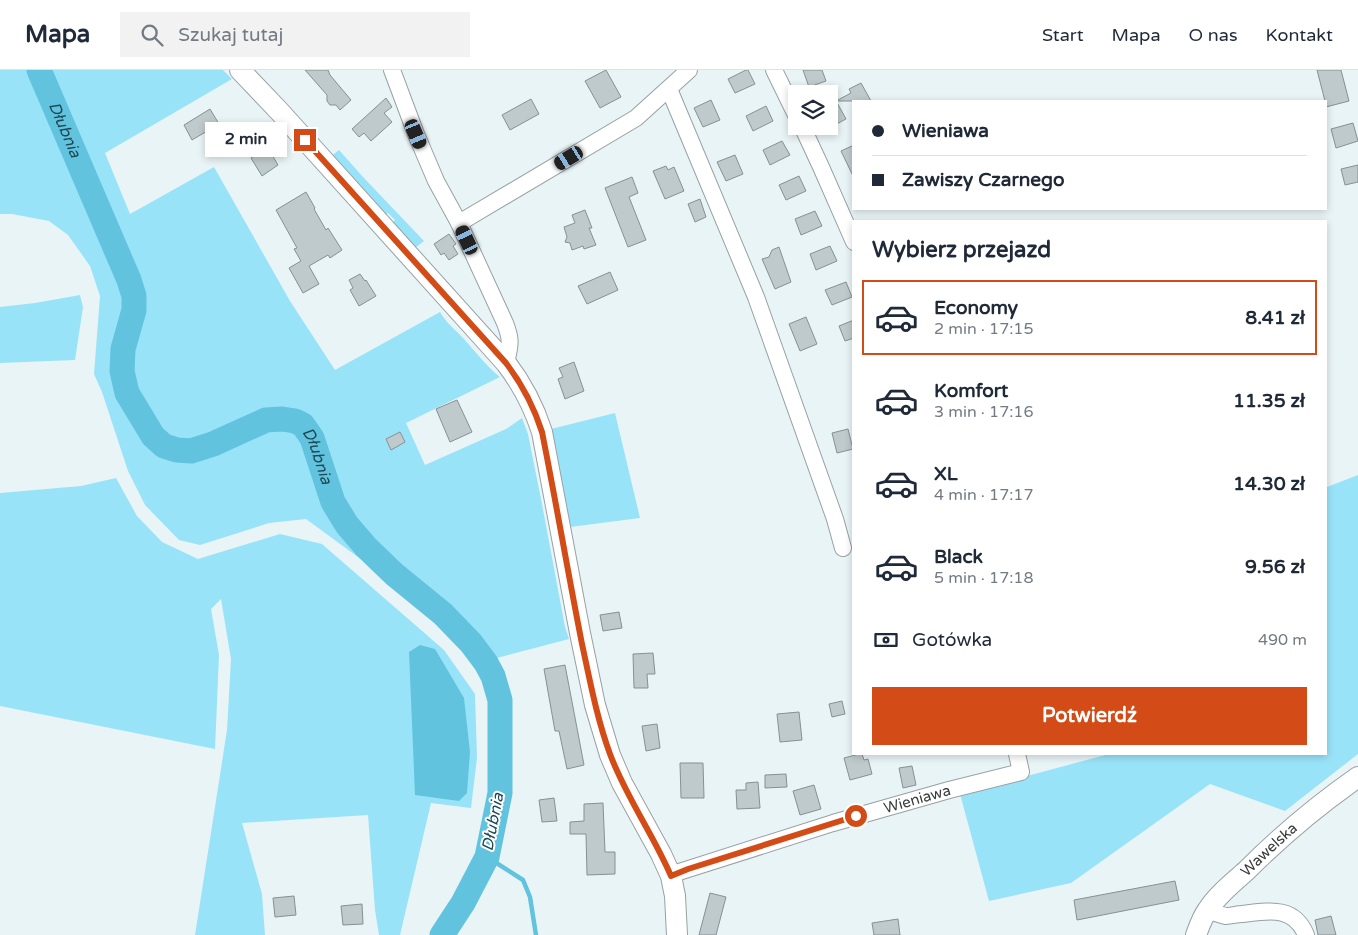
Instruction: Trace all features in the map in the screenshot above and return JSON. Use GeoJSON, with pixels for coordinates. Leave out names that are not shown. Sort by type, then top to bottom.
{"type":"FeatureCollection","features":[{"type":"Feature","properties":{"kind":"street"},"geometry":{"type":"LineString","coordinates":[[240,70],[506,363],[531,403],[542,432],[595,705],[610,755],[622,783],[671,876],[675,896],[677,935]]}},
{"type":"Feature","properties":{"kind":"street"},"geometry":{"type":"LineString","coordinates":[[392,70],[436,180],[459,223],[502,315],[511,344],[506,363]]}},
{"type":"Feature","properties":{"kind":"street"},"geometry":{"type":"LineString","coordinates":[[459,223],[629,122],[689,70]]}},
{"type":"Feature","properties":{"kind":"street"},"geometry":{"type":"LineString","coordinates":[[774,70],[788,99]]}},
{"type":"Feature","properties":{"kind":"street"},"geometry":{"type":"LineString","coordinates":[[669,89],[756,297],[844,548]]}},
{"type":"Feature","properties":{"kind":"street"},"geometry":{"type":"LineString","coordinates":[[806,135],[852,237]]}},
{"type":"Feature","properties":{"kind":"street","name":"Wieniawa"},"geometry":{"type":"LineString","coordinates":[[671,876],[833,822],[1021,772],[1016,755]]}},
{"type":"Feature","properties":{"kind":"street","name":"Wawelska"},"geometry":{"type":"LineString","coordinates":[[1196,935],[1201,920],[1208,910],[1231,885],[1285,834],[1358,777]]}},
{"type":"Feature","properties":{"kind":"street"},"geometry":{"type":"LineString","coordinates":[[1208,910],[1225,916],[1277,911],[1294,918],[1306,935]]}},
{"type":"Feature","properties":{"kind":"shaded area"},"geometry":{"type":"Polygon","coordinates":[[[0,70],[223,70],[232,79],[105,153],[130,214],[214,167],[290,301],[335,370],[440,312],[448,323],[500,377],[406,423],[425,465],[506,429],[522,418],[528,434],[565,627],[569,639],[497,658],[447,603],[434,619],[362,560],[306,519],[269,523],[200,545],[179,540],[145,505],[128,471],[102,392],[94,374],[100,296],[90,266],[68,235],[49,221],[12,214],[0,214],[0,70]]]}},
{"type":"Feature","properties":{"kind":"shaded area"},"geometry":{"type":"Polygon","coordinates":[[[339,150],[424,241],[415,248],[392,223],[395,220],[388,213],[385,215],[330,157],[339,150]]]}},
{"type":"Feature","properties":{"kind":"shaded area"},"geometry":{"type":"Polygon","coordinates":[[[80,295],[83,307],[75,360],[0,363],[0,307],[80,295]]]}},
{"type":"Feature","properties":{"kind":"shaded area"},"geometry":{"type":"Polygon","coordinates":[[[615,413],[640,518],[570,527],[547,430],[615,413]]]}},
{"type":"Feature","properties":{"kind":"shaded area"},"geometry":{"type":"Polygon","coordinates":[[[1358,475],[1358,754],[1285,811],[1210,784],[1071,883],[989,901],[960,794],[1105,755],[1327,755],[1327,487],[1358,475]]]}},
{"type":"Feature","properties":{"kind":"shaded area"},"geometry":{"type":"Polygon","coordinates":[[[116,478],[137,516],[162,542],[198,559],[280,534],[322,544],[444,650],[475,694],[477,758],[471,808],[431,803],[400,935],[379,935],[375,910],[368,815],[242,823],[262,894],[265,935],[195,935],[227,730],[231,659],[221,599],[211,609],[219,655],[215,749],[0,706],[0,493],[81,486],[116,478]]]}},
{"type":"Feature","properties":{"kind":"shaded area"},"geometry":{"type":"Polygon","coordinates":[[[420,645],[435,649],[464,698],[470,752],[467,793],[459,801],[415,795],[409,652],[420,645]]]}},
{"type":"Feature","properties":{"kind":"building"},"geometry":{"type":"Polygon","coordinates":[[[305,70],[328,70],[351,100],[340,110],[336,105],[330,105],[327,101],[327,95],[305,70]]]}},
{"type":"Feature","properties":{"kind":"building"},"geometry":{"type":"Polygon","coordinates":[[[606,70],[621,97],[600,108],[585,81],[606,70]]]}},
{"type":"Feature","properties":{"kind":"building"},"geometry":{"type":"Polygon","coordinates":[[[748,70],[755,84],[735,93],[728,79],[748,70]]]}},
{"type":"Feature","properties":{"kind":"building"},"geometry":{"type":"Polygon","coordinates":[[[803,70],[822,70],[826,81],[808,85],[803,70]]]}},
{"type":"Feature","properties":{"kind":"building"},"geometry":{"type":"Polygon","coordinates":[[[1317,70],[1341,70],[1349,101],[1327,107],[1327,100],[1325,100],[1317,70]]]}},
{"type":"Feature","properties":{"kind":"building"},"geometry":{"type":"Polygon","coordinates":[[[861,83],[870,100],[838,101],[851,93],[849,89],[861,83]]]}},
{"type":"Feature","properties":{"kind":"building"},"geometry":{"type":"Polygon","coordinates":[[[386,98],[392,107],[384,113],[392,122],[371,141],[364,133],[359,137],[352,129],[386,98]]]}},
{"type":"Feature","properties":{"kind":"building"},"geometry":{"type":"Polygon","coordinates":[[[531,99],[539,114],[510,130],[502,115],[531,99]]]}},
{"type":"Feature","properties":{"kind":"building"},"geometry":{"type":"Polygon","coordinates":[[[711,100],[720,120],[703,127],[694,108],[711,100]]]}},
{"type":"Feature","properties":{"kind":"building"},"geometry":{"type":"Polygon","coordinates":[[[838,104],[846,119],[838,123],[838,104]]]}},
{"type":"Feature","properties":{"kind":"building"},"geometry":{"type":"Polygon","coordinates":[[[766,106],[773,121],[753,131],[746,116],[766,106]]]}},
{"type":"Feature","properties":{"kind":"building"},"geometry":{"type":"Polygon","coordinates":[[[210,109],[219,124],[192,140],[184,125],[210,109]]]}},
{"type":"Feature","properties":{"kind":"building"},"geometry":{"type":"Polygon","coordinates":[[[1353,123],[1358,141],[1336,148],[1331,129],[1353,123]]]}},
{"type":"Feature","properties":{"kind":"building"},"geometry":{"type":"Polygon","coordinates":[[[239,127],[246,139],[224,152],[217,140],[239,127]]]}},
{"type":"Feature","properties":{"kind":"building"},"geometry":{"type":"Polygon","coordinates":[[[782,141],[790,155],[770,165],[763,150],[782,141]]]}},
{"type":"Feature","properties":{"kind":"building"},"geometry":{"type":"Polygon","coordinates":[[[852,146],[852,174],[841,151],[852,146]]]}},
{"type":"Feature","properties":{"kind":"building"},"geometry":{"type":"Polygon","coordinates":[[[268,148],[278,165],[262,176],[251,158],[268,148]]]}},
{"type":"Feature","properties":{"kind":"building"},"geometry":{"type":"Polygon","coordinates":[[[735,155],[743,174],[726,181],[717,162],[735,155]]]}},
{"type":"Feature","properties":{"kind":"building"},"geometry":{"type":"Polygon","coordinates":[[[1358,165],[1358,182],[1345,185],[1341,169],[1358,165]]]}},
{"type":"Feature","properties":{"kind":"building"},"geometry":{"type":"Polygon","coordinates":[[[666,166],[668,170],[674,167],[684,191],[665,199],[653,171],[666,166]]]}},
{"type":"Feature","properties":{"kind":"building"},"geometry":{"type":"Polygon","coordinates":[[[799,176],[806,191],[786,200],[779,185],[799,176]]]}},
{"type":"Feature","properties":{"kind":"building"},"geometry":{"type":"Polygon","coordinates":[[[632,177],[638,193],[629,197],[646,240],[628,247],[605,188],[632,177]]]}},
{"type":"Feature","properties":{"kind":"building"},"geometry":{"type":"Polygon","coordinates":[[[306,192],[326,230],[328,228],[342,250],[330,258],[328,255],[309,266],[319,284],[303,293],[289,268],[301,261],[294,249],[297,248],[276,210],[306,192]]]}},
{"type":"Feature","properties":{"kind":"building"},"geometry":{"type":"Polygon","coordinates":[[[700,199],[706,217],[695,222],[688,204],[700,199]]]}},
{"type":"Feature","properties":{"kind":"building"},"geometry":{"type":"Polygon","coordinates":[[[585,210],[592,228],[589,228],[596,245],[584,249],[583,246],[572,250],[570,243],[565,242],[567,237],[564,227],[575,223],[572,215],[585,210]]]}},
{"type":"Feature","properties":{"kind":"building"},"geometry":{"type":"Polygon","coordinates":[[[815,211],[822,226],[801,235],[795,219],[815,211]]]}},
{"type":"Feature","properties":{"kind":"building"},"geometry":{"type":"Polygon","coordinates":[[[449,234],[456,244],[453,246],[458,254],[449,260],[444,253],[441,255],[434,244],[449,234]]]}},
{"type":"Feature","properties":{"kind":"building"},"geometry":{"type":"Polygon","coordinates":[[[830,246],[837,261],[816,270],[810,254],[830,246]]]}},
{"type":"Feature","properties":{"kind":"building"},"geometry":{"type":"Polygon","coordinates":[[[779,247],[791,282],[775,289],[762,259],[769,257],[772,250],[779,247]]]}},
{"type":"Feature","properties":{"kind":"building"},"geometry":{"type":"Polygon","coordinates":[[[610,272],[618,290],[587,304],[578,286],[610,272]]]}},
{"type":"Feature","properties":{"kind":"building"},"geometry":{"type":"Polygon","coordinates":[[[360,274],[376,296],[359,306],[350,290],[353,288],[349,280],[360,274]]]}},
{"type":"Feature","properties":{"kind":"building"},"geometry":{"type":"Polygon","coordinates":[[[846,282],[852,297],[832,305],[825,290],[846,282]]]}},
{"type":"Feature","properties":{"kind":"building"},"geometry":{"type":"Polygon","coordinates":[[[806,317],[817,344],[800,351],[789,324],[806,317]]]}},
{"type":"Feature","properties":{"kind":"building"},"geometry":{"type":"Polygon","coordinates":[[[852,321],[852,339],[845,341],[839,326],[852,321]]]}},
{"type":"Feature","properties":{"kind":"building"},"geometry":{"type":"Polygon","coordinates":[[[574,362],[584,391],[565,399],[558,379],[563,377],[559,368],[574,362]]]}},
{"type":"Feature","properties":{"kind":"building"},"geometry":{"type":"Polygon","coordinates":[[[457,400],[472,432],[450,442],[436,409],[457,400]]]}},
{"type":"Feature","properties":{"kind":"building"},"geometry":{"type":"Polygon","coordinates":[[[848,429],[852,449],[837,453],[832,433],[848,429]]]}},
{"type":"Feature","properties":{"kind":"building"},"geometry":{"type":"Polygon","coordinates":[[[400,432],[405,442],[391,450],[386,439],[400,432]]]}},
{"type":"Feature","properties":{"kind":"building"},"geometry":{"type":"Polygon","coordinates":[[[619,612],[622,628],[603,631],[600,615],[619,612]]]}},
{"type":"Feature","properties":{"kind":"building"},"geometry":{"type":"Polygon","coordinates":[[[653,653],[655,674],[647,674],[648,688],[634,688],[633,654],[653,653]]]}},
{"type":"Feature","properties":{"kind":"building"},"geometry":{"type":"Polygon","coordinates":[[[565,665],[584,765],[567,769],[559,731],[555,731],[544,669],[565,665]]]}},
{"type":"Feature","properties":{"kind":"building"},"geometry":{"type":"Polygon","coordinates":[[[842,701],[845,714],[832,717],[829,704],[842,701]]]}},
{"type":"Feature","properties":{"kind":"building"},"geometry":{"type":"Polygon","coordinates":[[[799,712],[802,740],[780,742],[777,714],[799,712]]]}},
{"type":"Feature","properties":{"kind":"building"},"geometry":{"type":"Polygon","coordinates":[[[657,724],[660,748],[646,751],[642,726],[657,724]]]}},
{"type":"Feature","properties":{"kind":"building"},"geometry":{"type":"Polygon","coordinates":[[[862,755],[864,760],[868,759],[872,774],[850,780],[844,758],[862,755]]]}},
{"type":"Feature","properties":{"kind":"building"},"geometry":{"type":"Polygon","coordinates":[[[680,763],[703,763],[704,798],[681,798],[680,763]]]}},
{"type":"Feature","properties":{"kind":"building"},"geometry":{"type":"Polygon","coordinates":[[[912,766],[916,785],[903,788],[899,768],[912,766]]]}},
{"type":"Feature","properties":{"kind":"building"},"geometry":{"type":"Polygon","coordinates":[[[786,774],[787,787],[765,788],[765,775],[786,774]]]}},
{"type":"Feature","properties":{"kind":"building"},"geometry":{"type":"Polygon","coordinates":[[[758,782],[760,808],[737,809],[736,790],[746,790],[746,783],[758,782]]]}},
{"type":"Feature","properties":{"kind":"building"},"geometry":{"type":"Polygon","coordinates":[[[814,785],[821,809],[800,815],[793,791],[814,785]]]}},
{"type":"Feature","properties":{"kind":"building"},"geometry":{"type":"Polygon","coordinates":[[[554,798],[557,821],[542,822],[539,800],[554,798]]]}},
{"type":"Feature","properties":{"kind":"building"},"geometry":{"type":"Polygon","coordinates":[[[603,803],[605,852],[615,852],[615,874],[587,875],[586,834],[570,834],[570,822],[584,821],[584,804],[603,803]]]}},
{"type":"Feature","properties":{"kind":"building"},"geometry":{"type":"Polygon","coordinates":[[[1175,881],[1179,900],[1077,920],[1074,900],[1175,881]]]}},
{"type":"Feature","properties":{"kind":"building"},"geometry":{"type":"Polygon","coordinates":[[[710,893],[726,897],[716,935],[699,935],[710,893]]]}},
{"type":"Feature","properties":{"kind":"building"},"geometry":{"type":"Polygon","coordinates":[[[294,896],[296,915],[275,917],[273,898],[294,896]]]}},
{"type":"Feature","properties":{"kind":"building"},"geometry":{"type":"Polygon","coordinates":[[[362,904],[363,924],[343,925],[341,906],[362,904]]]}},
{"type":"Feature","properties":{"kind":"building"},"geometry":{"type":"Polygon","coordinates":[[[1331,916],[1336,935],[1318,935],[1315,920],[1331,916]]]}},
{"type":"Feature","properties":{"kind":"building"},"geometry":{"type":"Polygon","coordinates":[[[898,919],[900,935],[874,935],[872,923],[898,919]]]}},
{"type":"Feature","properties":{"kind":"waterway","name":"Dłubnia"},"geometry":{"type":"LineString","coordinates":[[39,70],[129,280],[134,296],[134,310],[123,349],[122,371],[127,393],[153,436],[164,446],[177,450],[191,451],[213,444],[266,420],[282,419],[295,421],[303,425],[312,438],[333,502],[347,525],[366,547],[394,574],[443,614],[471,643],[493,676],[500,700],[500,793],[487,857],[463,903],[442,935]]}},
{"type":"Feature","properties":{"kind":"waterway"},"geometry":{"type":"LineString","coordinates":[[487,857],[523,880],[530,897],[536,935]]}},
{"type":"Feature","properties":{"kind":"route"},"geometry":{"type":"LineString","coordinates":[[305,140],[506,363],[531,403],[542,432],[580,633],[595,705],[603,733],[622,783],[671,876],[856,816]]}}]}
